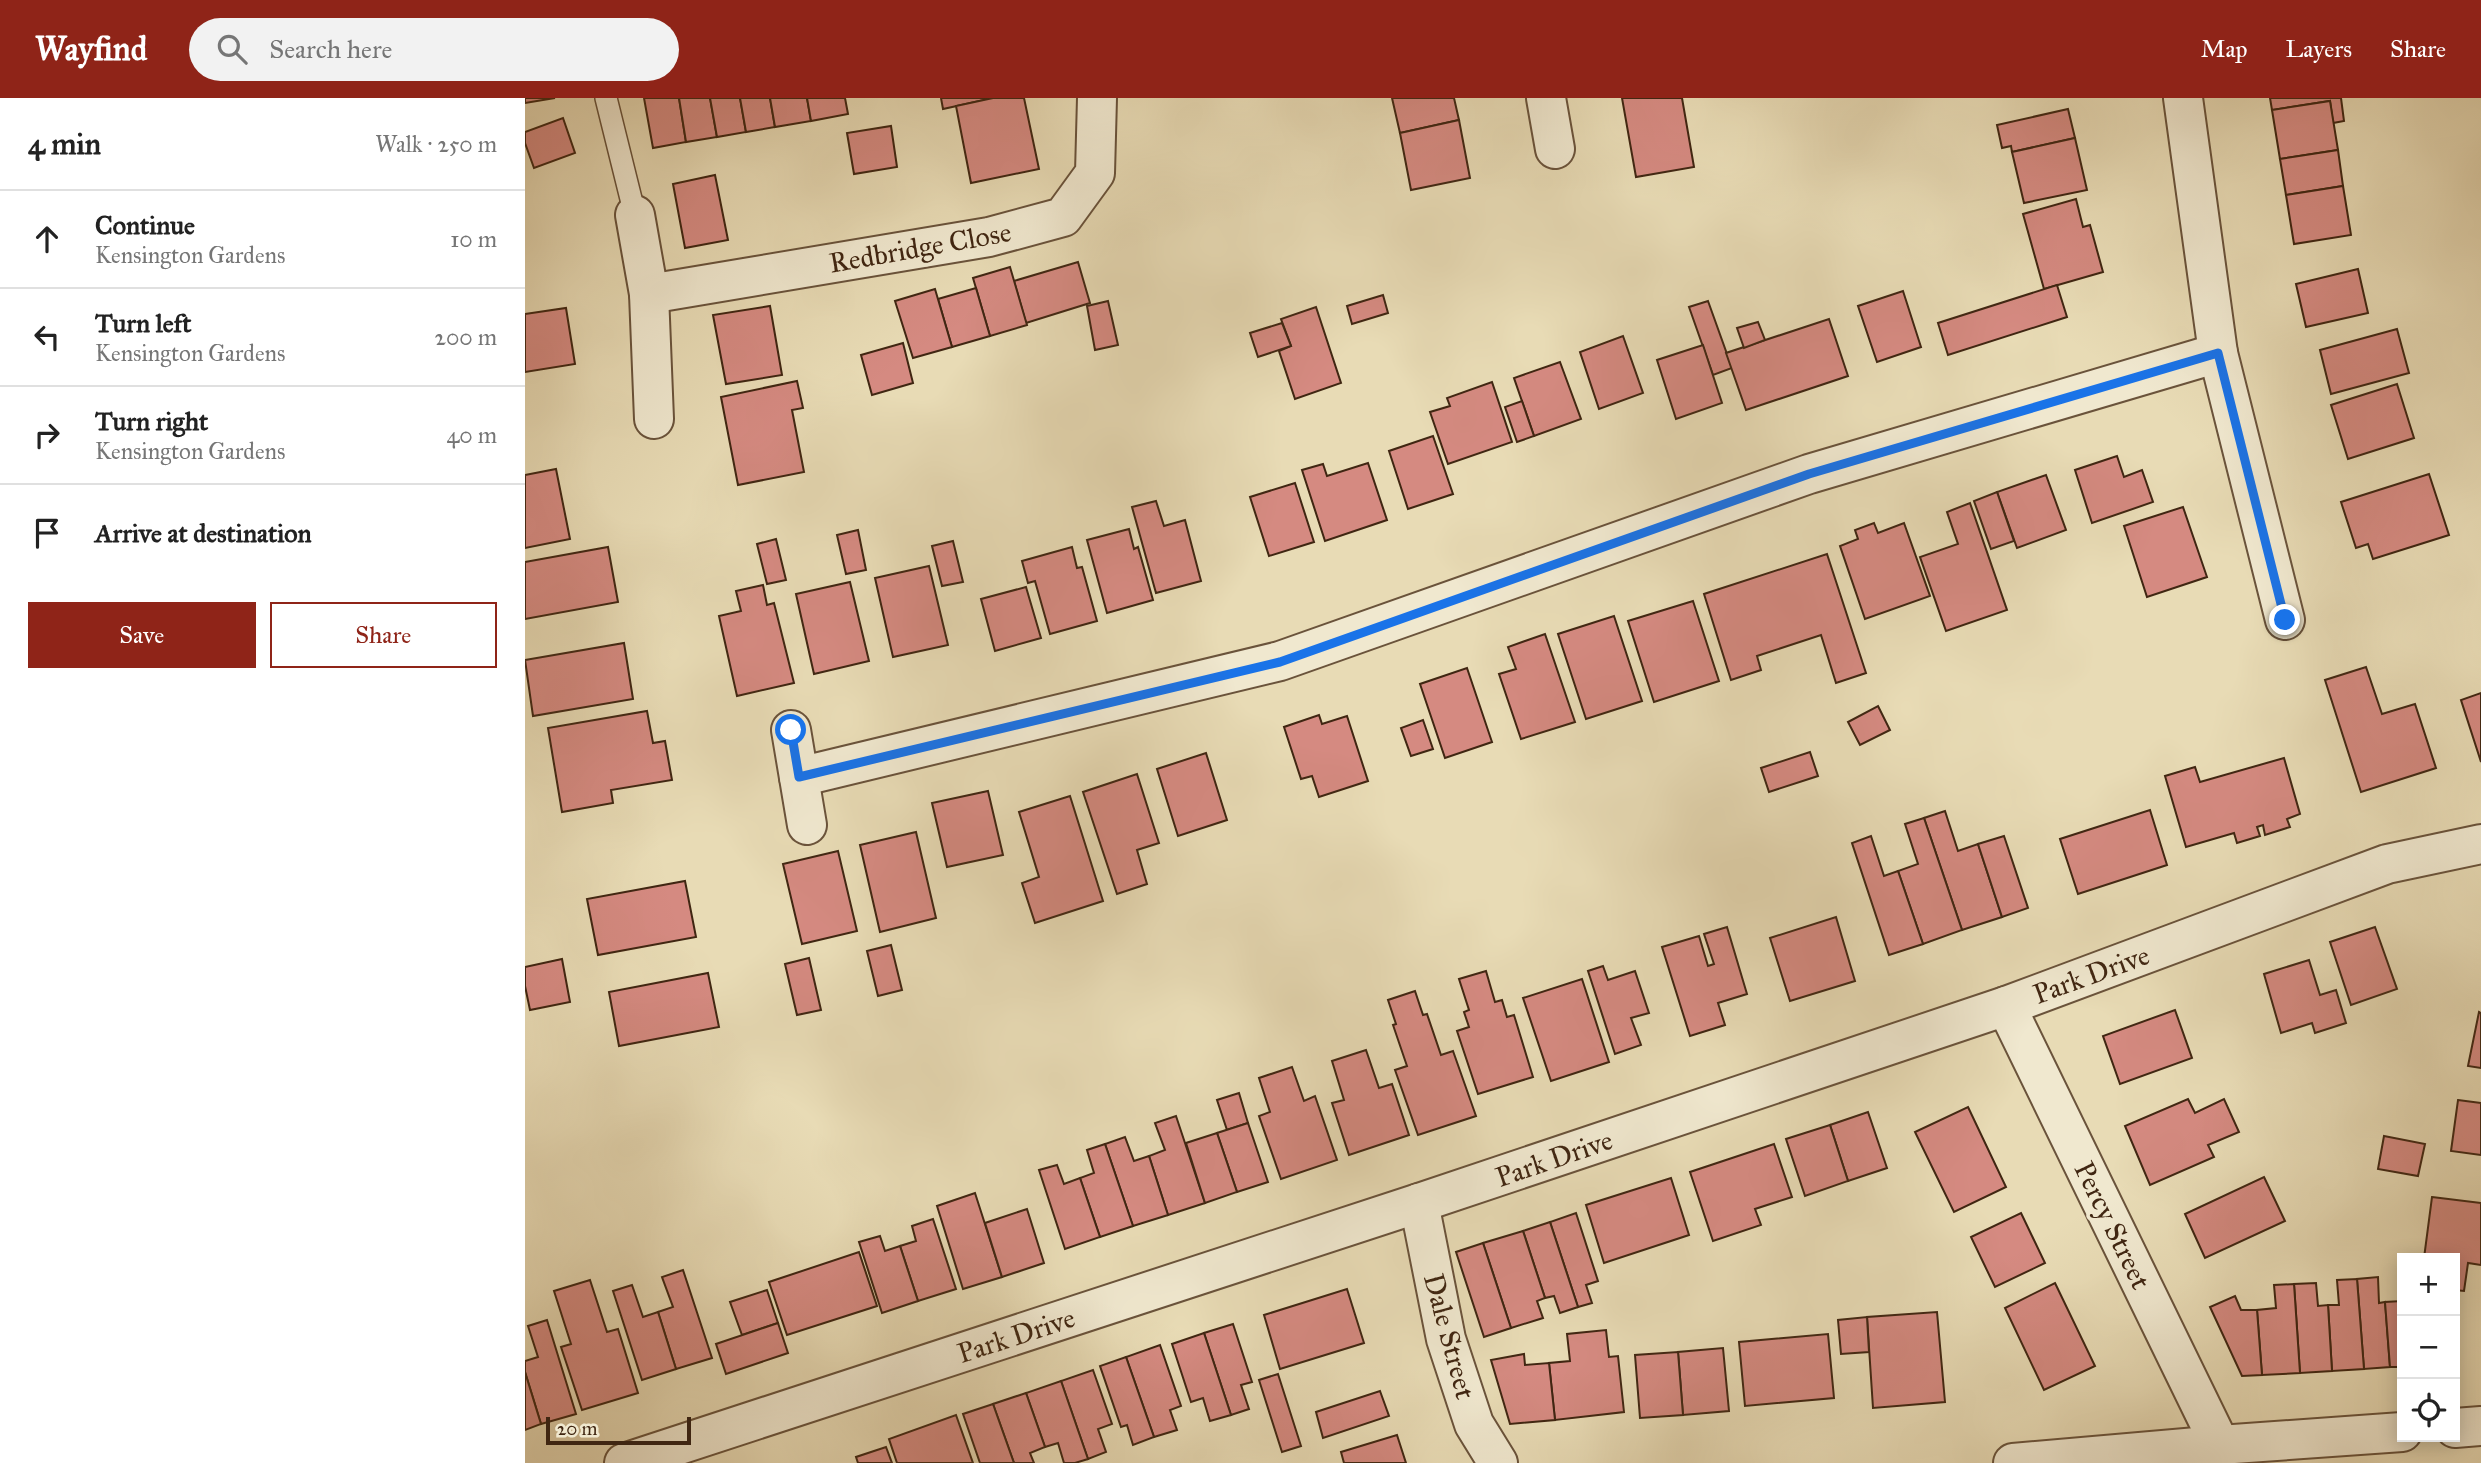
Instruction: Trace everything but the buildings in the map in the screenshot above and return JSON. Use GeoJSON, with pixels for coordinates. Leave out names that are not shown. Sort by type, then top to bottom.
{"type":"FeatureCollection","features":[{"type":"Feature","properties":{"kind":"street","name":"Redbridge Close"},"geometry":{"type":"LineString","coordinates":[[649,294],[989,237],[1063,217],[1095,173],[1097,98]]}},
{"type":"Feature","properties":{"kind":"street"},"geometry":{"type":"LineString","coordinates":[[1546,98],[1555,149]]}},
{"type":"Feature","properties":{"kind":"street"},"geometry":{"type":"LineString","coordinates":[[2183,98],[2218,353],[2285,620]]}},
{"type":"Feature","properties":{"kind":"street"},"geometry":{"type":"LineString","coordinates":[[635,215],[649,294],[655,419]]}},
{"type":"Feature","properties":{"kind":"street"},"geometry":{"type":"LineString","coordinates":[[799,777],[1280,662],[1809,474],[2218,353]]}},
{"type":"Feature","properties":{"kind":"street"},"geometry":{"type":"LineString","coordinates":[[791,730],[807,825]]}},
{"type":"Feature","properties":{"kind":"street","name":"Park Drive"},"geometry":{"type":"LineString","coordinates":[[624,1463],[1419,1203],[2006,1006],[2387,864],[2481,844]]}},
{"type":"Feature","properties":{"kind":"street","name":"Percy Street"},"geometry":{"type":"LineString","coordinates":[[2006,1006],[2220,1445]]}},
{"type":"Feature","properties":{"kind":"street","name":"Dale Street"},"geometry":{"type":"LineString","coordinates":[[1419,1203],[1446,1339],[1474,1424],[1498,1463]]}},
{"type":"Feature","properties":{"kind":"street"},"geometry":{"type":"LineString","coordinates":[[2460,1428],[2481,1426]]}},
{"type":"Feature","properties":{"kind":"street"},"geometry":{"type":"LineString","coordinates":[[2013,1463],[2397,1432]]}},
{"type":"Feature","properties":{"kind":"lane"},"geometry":{"type":"LineString","coordinates":[[606,98],[635,215]]}},
{"type":"Feature","properties":{"kind":"route"},"geometry":{"type":"LineString","coordinates":[[791,730],[799,777],[1280,662],[1809,474],[2218,353],[2285,620]]}}]}
